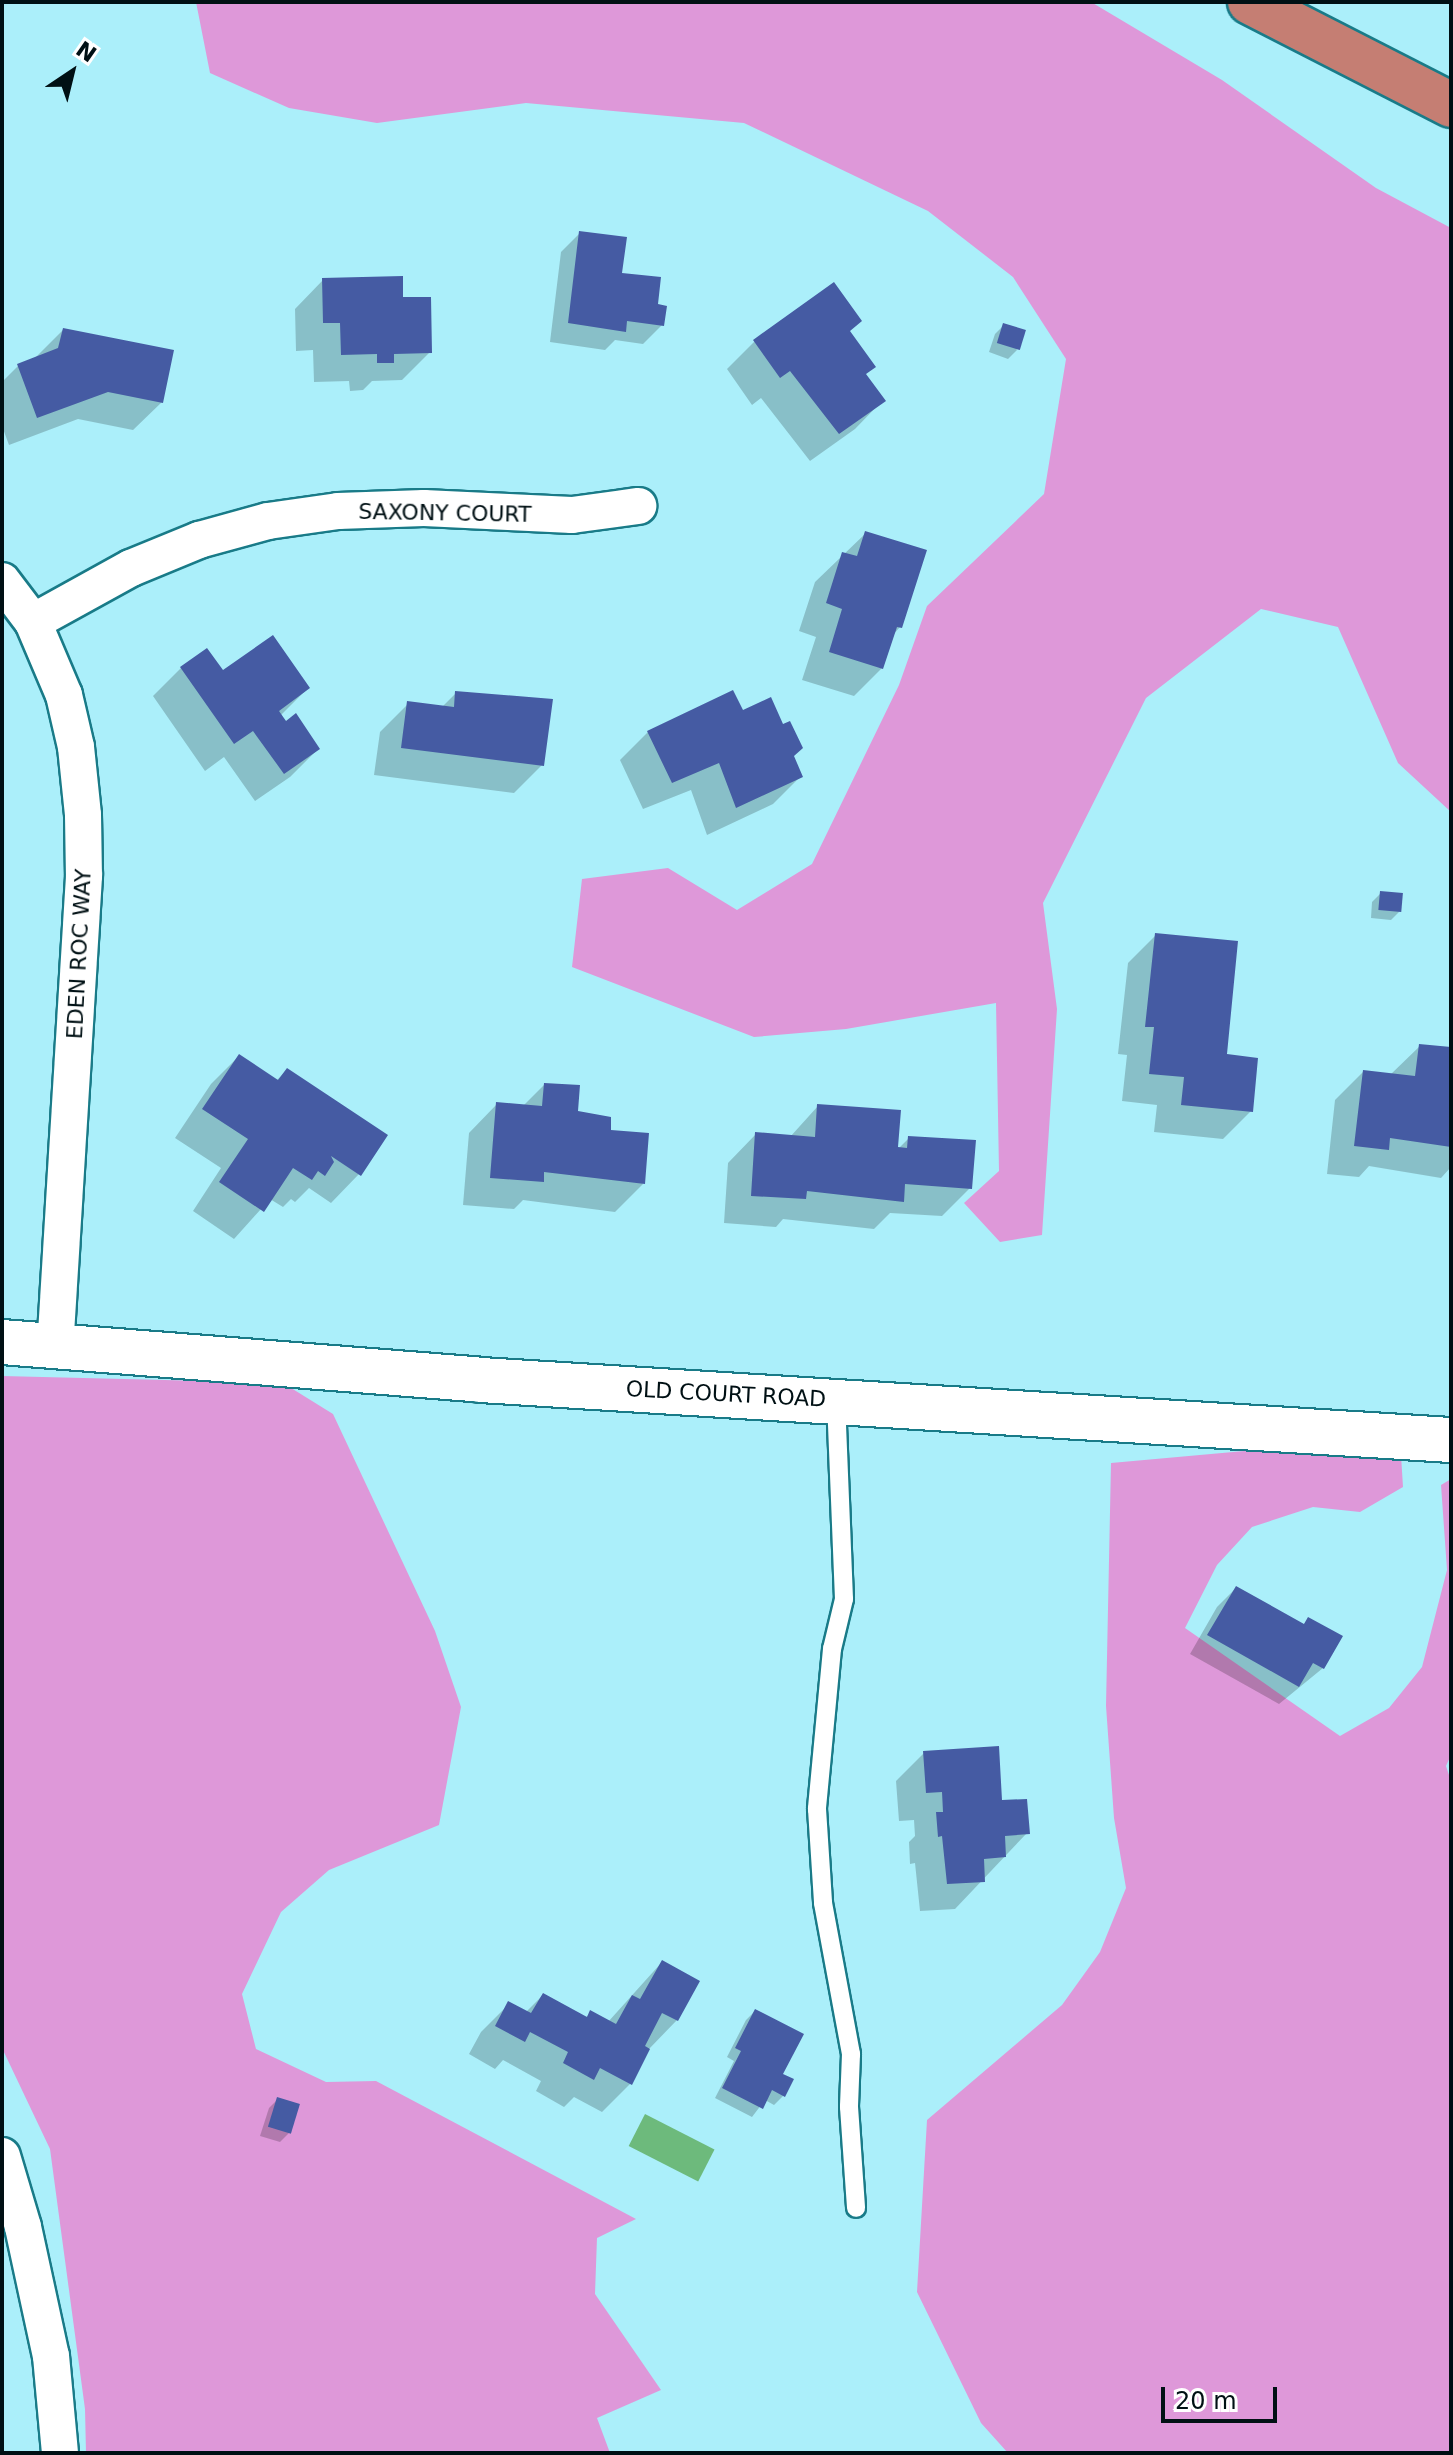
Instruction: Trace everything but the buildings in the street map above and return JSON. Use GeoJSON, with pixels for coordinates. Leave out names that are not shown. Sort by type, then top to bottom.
{"type":"FeatureCollection","features":[{"type":"Feature","properties":{"kind":"highway"},"geometry":{"type":"LineString","coordinates":[[1250,2],[1451,105]]}},
{"type":"Feature","properties":{"kind":"main road","name":"OLD COURT ROAD"},"geometry":{"type":"LineString","coordinates":[[2,1342],[481,1380],[1451,1440]]}},
{"type":"Feature","properties":{"kind":"street","name":"SAXONY COURT"},"geometry":{"type":"LineString","coordinates":[[33,622],[131,568],[199,540],[268,521],[352,510],[424,508],[572,515],[638,506]]}},
{"type":"Feature","properties":{"kind":"street","name":"EDEN ROC WAY"},"geometry":{"type":"LineString","coordinates":[[2,581],[33,622],[64,695],[76,747],[83,815],[84,876],[55,1345]]}},
{"type":"Feature","properties":{"kind":"street"},"geometry":{"type":"LineString","coordinates":[[2,2156],[23,2227],[51,2356],[60,2453]]}},
{"type":"Feature","properties":{"kind":"lane"},"geometry":{"type":"LineString","coordinates":[[836,1400],[844,1599],[832,1649],[817,1809],[823,1903],[851,2054],[849,2107],[856,2208]]}},
{"type":"Feature","properties":{"kind":"shaded area"},"geometry":{"type":"Polygon","coordinates":[[[196,2],[1091,2],[1222,80],[1376,188],[1451,228],[1451,812],[1398,763],[1338,627],[1261,609],[1146,698],[1043,903],[1057,1009],[1042,1235],[1000,1242],[964,1203],[999,1171],[996,1003],[846,1029],[754,1037],[572,967],[582,879],[668,868],[737,910],[812,864],[899,685],[927,606],[1044,494],[1066,359],[1013,277],[928,211],[744,123],[526,103],[377,123],[289,108],[210,73],[196,2]]]}},
{"type":"Feature","properties":{"kind":"shaded area"},"geometry":{"type":"Polygon","coordinates":[[[2,1376],[283,1383],[333,1414],[435,1631],[461,1707],[439,1825],[329,1870],[281,1912],[242,1994],[256,2049],[326,2082],[376,2081],[636,2219],[597,2238],[595,2294],[661,2390],[597,2418],[610,2453],[86,2453],[85,2409],[50,2149],[2,2048],[2,1376]]]}},
{"type":"Feature","properties":{"kind":"shaded area"},"geometry":{"type":"Polygon","coordinates":[[[1343,1442],[1401,1455],[1403,1487],[1360,1512],[1313,1507],[1252,1527],[1217,1565],[1185,1628],[1340,1736],[1389,1708],[1422,1667],[1447,1570],[1441,1485],[1451,1479],[1451,1755],[1446,1766],[1451,1781],[1451,2453],[1008,2453],[981,2423],[917,2292],[927,2120],[1062,2005],[1100,1952],[1126,1888],[1114,1818],[1106,1706],[1111,1463],[1343,1442]]]}},
{"type":"Feature","properties":{"kind":"shaded area"},"geometry":{"type":"Polygon","coordinates":[[[645,2114],[714,2149],[698,2181],[629,2146],[645,2114]]]}}]}
